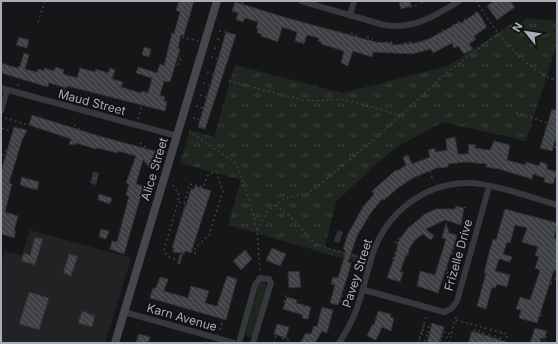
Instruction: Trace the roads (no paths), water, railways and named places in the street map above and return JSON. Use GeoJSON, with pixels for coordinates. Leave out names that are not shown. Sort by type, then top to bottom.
{"type":"FeatureCollection","features":[{"type":"Feature","properties":{"kind":"street","name":"Alice Street"},"geometry":{"type":"LineString","coordinates":[[115,343],[217,1]]}},
{"type":"Feature","properties":{"kind":"street"},"geometry":{"type":"LineString","coordinates":[[301,1],[384,25],[405,26],[428,20],[459,1]]}},
{"type":"Feature","properties":{"kind":"street"},"geometry":{"type":"LineString","coordinates":[[350,15],[354,1]]}},
{"type":"Feature","properties":{"kind":"street","name":"Maud Street"},"geometry":{"type":"LineString","coordinates":[[4,89],[177,136]]}},
{"type":"Feature","properties":{"kind":"street"},"geometry":{"type":"LineString","coordinates":[[1,112],[4,89]]}},
{"type":"Feature","properties":{"kind":"street","name":"Pavey Street"},"geometry":{"type":"LineString","coordinates":[[339,343],[352,322],[364,290],[373,253],[379,238],[389,222],[412,200],[424,194],[451,185],[469,183],[557,205]]}},
{"type":"Feature","properties":{"kind":"street","name":"Frizelle Drive"},"geometry":{"type":"LineString","coordinates":[[364,290],[444,312],[452,308],[457,301],[489,187]]}},
{"type":"Feature","properties":{"kind":"street"},"geometry":{"type":"LineString","coordinates":[[239,343],[255,285],[260,278],[265,277],[269,279],[271,283],[253,343]]}},
{"type":"Feature","properties":{"kind":"street","name":"Karn Avenue"},"geometry":{"type":"LineString","coordinates":[[124,312],[234,343]]}},
{"type":"Feature","properties":{"kind":"lane"},"geometry":{"type":"LineString","coordinates":[[179,262],[181,255]]}},
{"type":"Feature","properties":{"kind":"water"},"geometry":{"type":"Polygon","coordinates":[[[93,172],[99,173],[96,185],[90,183],[93,172]]]}},
{"type":"Feature","properties":{"kind":"water"},"geometry":{"type":"Polygon","coordinates":[[[338,230],[343,232],[339,243],[334,241],[338,230]]]}}]}
